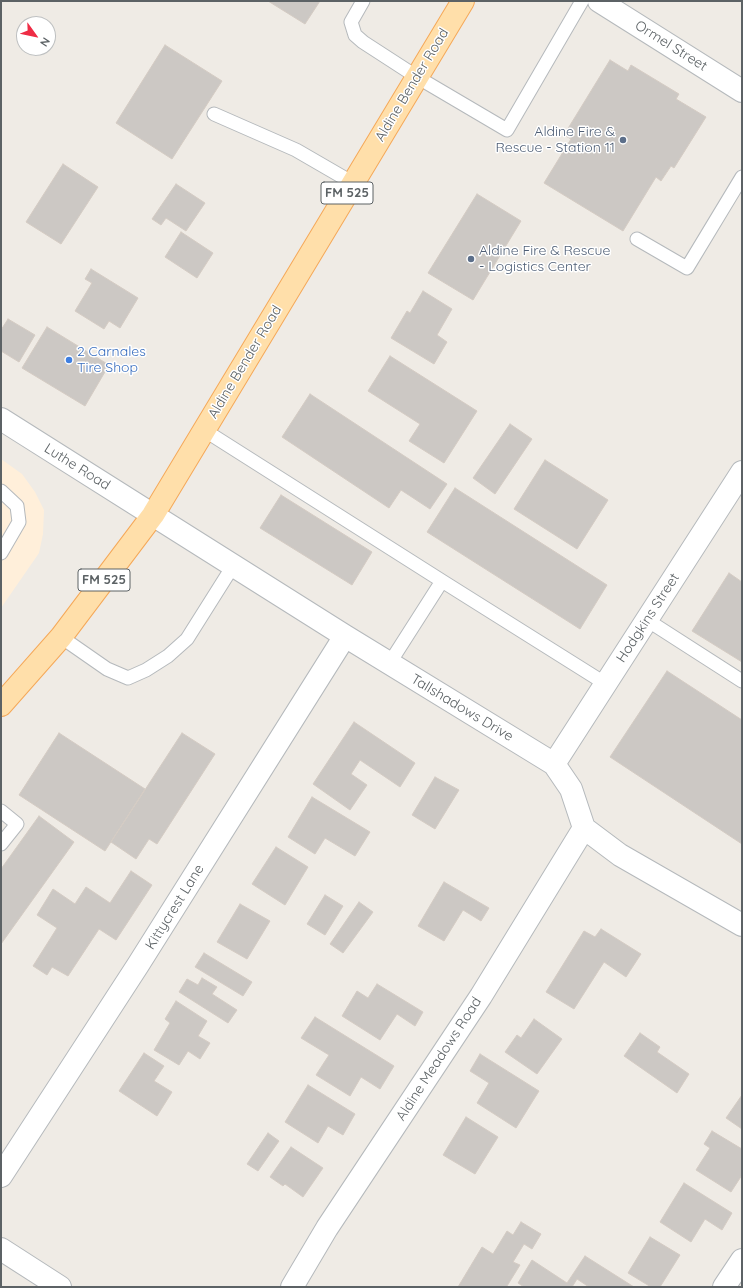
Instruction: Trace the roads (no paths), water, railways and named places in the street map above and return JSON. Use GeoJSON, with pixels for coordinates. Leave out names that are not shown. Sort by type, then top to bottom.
{"type":"FeatureCollection","features":[{"type":"Feature","properties":{"kind":"main road","name":"Aldine Bender Road"},"geometry":{"type":"LineString","coordinates":[[1,704],[61,637],[153,515],[463,1]]}},
{"type":"Feature","properties":{"kind":"street","name":"Ormel Street"},"geometry":{"type":"LineString","coordinates":[[599,1],[742,91]]}},
{"type":"Feature","properties":{"kind":"street","name":"Luthe Road"},"geometry":{"type":"LineString","coordinates":[[1,420],[153,515]]}},
{"type":"Feature","properties":{"kind":"street","name":"Hodgkins Street"},"geometry":{"type":"LineString","coordinates":[[554,764],[742,472]]}},
{"type":"Feature","properties":{"kind":"street","name":"Tallshadows Drive"},"geometry":{"type":"LineString","coordinates":[[153,515],[390,664],[554,764],[571,789],[584,828]]}},
{"type":"Feature","properties":{"kind":"street","name":"Kittycrest Lane"},"geometry":{"type":"LineString","coordinates":[[1,1176],[138,965],[345,636]]}},
{"type":"Feature","properties":{"kind":"street"},"geometry":{"type":"LineString","coordinates":[[584,828],[620,855],[742,925]]}},
{"type":"Feature","properties":{"kind":"street","name":"Aldine Meadows Road"},"geometry":{"type":"LineString","coordinates":[[292,1287],[327,1228],[481,996],[584,828]]}},
{"type":"Feature","properties":{"kind":"street"},"geometry":{"type":"LineString","coordinates":[[1,1249],[60,1287]]}},
{"type":"Feature","properties":{"kind":"street"},"geometry":{"type":"LineString","coordinates":[[724,1287],[742,1260]]}},
{"type":"Feature","properties":{"kind":"lane"},"geometry":{"type":"LineString","coordinates":[[363,1],[351,22],[355,35],[363,42],[417,77],[507,130],[582,1]]}},
{"type":"Feature","properties":{"kind":"lane"},"geometry":{"type":"LineString","coordinates":[[214,114],[296,150],[353,183]]}},
{"type":"Feature","properties":{"kind":"lane"},"geometry":{"type":"LineString","coordinates":[[637,239],[687,268],[742,177]]}},
{"type":"Feature","properties":{"kind":"lane"},"geometry":{"type":"LineString","coordinates":[[204,430],[606,684]]}},
{"type":"Feature","properties":{"kind":"lane"},"geometry":{"type":"LineString","coordinates":[[1,491],[18,506],[19,522],[1,553]]}},
{"type":"Feature","properties":{"kind":"lane"},"geometry":{"type":"LineString","coordinates":[[61,637],[108,669],[128,678],[146,670],[168,656],[187,639],[233,566]]}},
{"type":"Feature","properties":{"kind":"lane"},"geometry":{"type":"LineString","coordinates":[[390,664],[442,581]]}},
{"type":"Feature","properties":{"kind":"lane"},"geometry":{"type":"LineString","coordinates":[[647,620],[742,681]]}},
{"type":"Feature","properties":{"kind":"lane"},"geometry":{"type":"LineString","coordinates":[[1,811],[17,824],[1,844]]}},
{"type":"Feature","properties":{"kind":"place","name":"Aldine Fire & Rescue - Station 11"},"geometry":{"type":"Point","coordinates":[623,140]}},
{"type":"Feature","properties":{"kind":"place","name":"Aldine Fire & Rescue - Logistics Center"},"geometry":{"type":"Point","coordinates":[471,259]}},
{"type":"Feature","properties":{"kind":"place","name":"2 Carnales Tire Shop"},"geometry":{"type":"Point","coordinates":[69,360]}}]}
